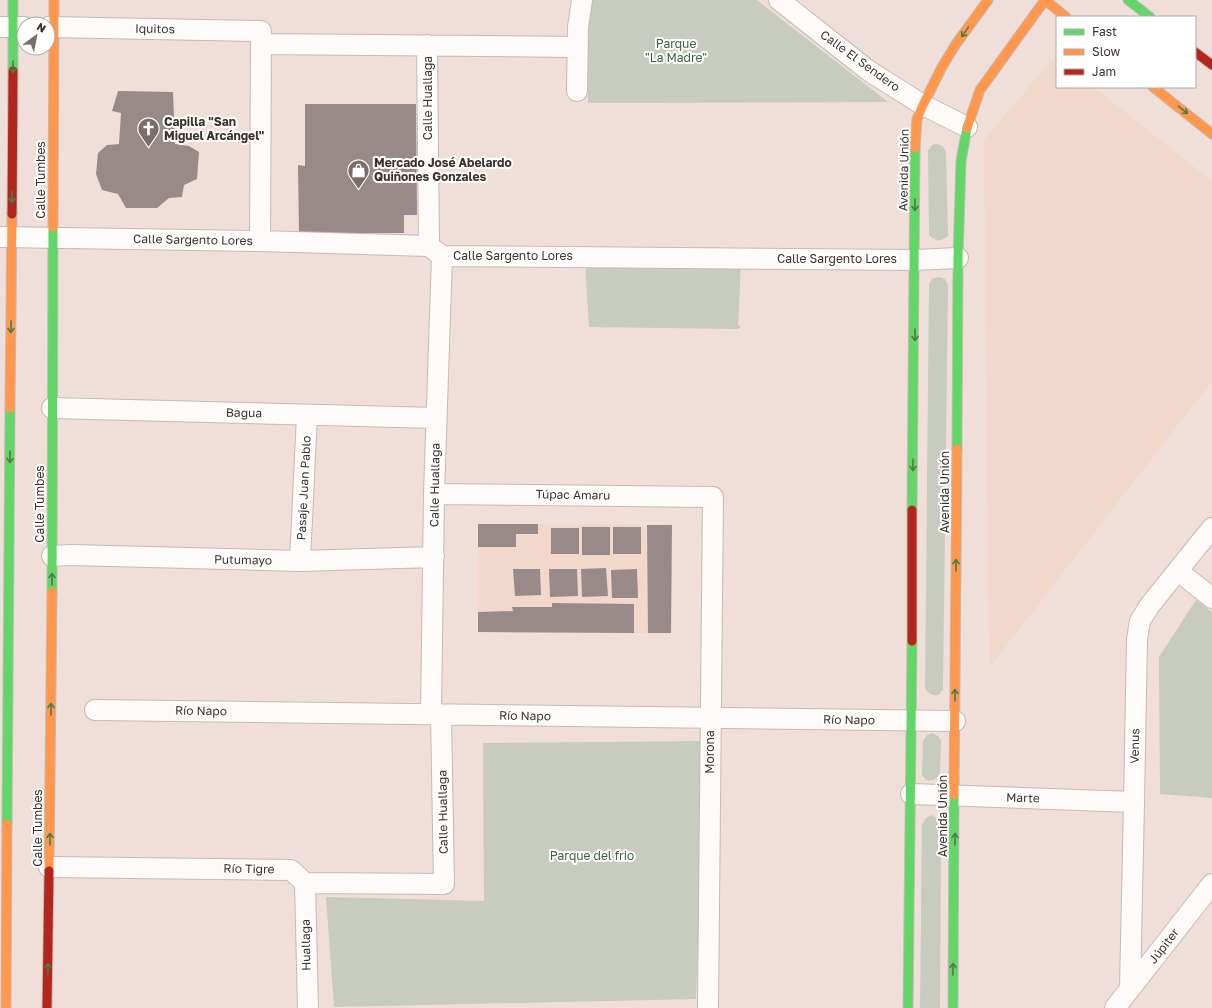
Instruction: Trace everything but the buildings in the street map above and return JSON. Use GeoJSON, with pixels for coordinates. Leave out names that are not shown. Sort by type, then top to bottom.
{"type":"FeatureCollection","features":[{"type":"Feature","properties":{"kind":"street"},"geometry":{"type":"LineString","coordinates":[[6,1008],[4,858],[4,558],[6,237],[12,0]]}},
{"type":"Feature","properties":{"kind":"street","name":"Calle Tumbes"},"geometry":{"type":"LineString","coordinates":[[52,16],[54,0]]}},
{"type":"Feature","properties":{"kind":"street"},"geometry":{"type":"LineString","coordinates":[[577,91],[578,27],[582,0]]}},
{"type":"Feature","properties":{"kind":"street","name":"Calle El Sendero"},"geometry":{"type":"LineString","coordinates":[[779,0],[869,71],[923,104],[967,127]]}},
{"type":"Feature","properties":{"kind":"street","name":"Avenida Unión"},"geometry":{"type":"LineString","coordinates":[[908,1008],[911,794],[915,155],[918,119],[923,104],[946,61],[988,0]]}},
{"type":"Feature","properties":{"kind":"street"},"geometry":{"type":"LineString","coordinates":[[1044,0],[1065,16]]}},
{"type":"Feature","properties":{"kind":"street","name":"Avenida Unión"},"geometry":{"type":"LineString","coordinates":[[953,1008],[958,258],[961,161],[967,127],[980,90],[1044,0]]}},
{"type":"Feature","properties":{"kind":"street"},"geometry":{"type":"LineString","coordinates":[[1128,0],[1149,16]]}},
{"type":"Feature","properties":{"kind":"street","name":"Iquitos"},"geometry":{"type":"LineString","coordinates":[[56,27],[427,45],[578,46]]}},
{"type":"Feature","properties":{"kind":"street"},"geometry":{"type":"LineString","coordinates":[[260,241],[261,37]]}},
{"type":"Feature","properties":{"kind":"street","name":"Calle Huallaga"},"geometry":{"type":"LineString","coordinates":[[305,882],[444,884],[436,715],[434,557],[436,418],[435,251],[427,45]]}},
{"type":"Feature","properties":{"kind":"street"},"geometry":{"type":"LineString","coordinates":[[1196,53],[1212,65]]}},
{"type":"Feature","properties":{"kind":"street","name":"Calle Tumbes"},"geometry":{"type":"LineString","coordinates":[[47,1008],[52,556],[51,56]]}},
{"type":"Feature","properties":{"kind":"street"},"geometry":{"type":"LineString","coordinates":[[1154,88],[1212,134]]}},
{"type":"Feature","properties":{"kind":"street","name":"Calle Sargento Lores"},"geometry":{"type":"LineString","coordinates":[[6,237],[260,241],[435,251],[915,260],[958,258]]}},
{"type":"Feature","properties":{"kind":"street","name":"Bagua"},"geometry":{"type":"LineString","coordinates":[[52,408],[436,418]]}},
{"type":"Feature","properties":{"kind":"street","name":"Pasaje Juan Pablo"},"geometry":{"type":"LineString","coordinates":[[300,561],[307,414]]}},
{"type":"Feature","properties":{"kind":"street","name":"Túpac Amaru"},"geometry":{"type":"LineString","coordinates":[[434,494],[713,497]]}},
{"type":"Feature","properties":{"kind":"street","name":"Morona"},"geometry":{"type":"LineString","coordinates":[[708,1008],[713,497]]}},
{"type":"Feature","properties":{"kind":"street","name":"Venus"},"geometry":{"type":"LineString","coordinates":[[1130,989],[1136,639],[1140,621],[1150,605],[1212,528]]}},
{"type":"Feature","properties":{"kind":"street","name":"Putumayo"},"geometry":{"type":"LineString","coordinates":[[52,556],[71,555],[300,561],[434,557]]}},
{"type":"Feature","properties":{"kind":"street"},"geometry":{"type":"LineString","coordinates":[[1178,571],[1212,598]]}},
{"type":"Feature","properties":{"kind":"street","name":"Río Napo"},"geometry":{"type":"LineString","coordinates":[[95,710],[955,721]]}},
{"type":"Feature","properties":{"kind":"street","name":"Marte"},"geometry":{"type":"LineString","coordinates":[[911,794],[1134,802]]}},
{"type":"Feature","properties":{"kind":"street","name":"Río Tigre"},"geometry":{"type":"LineString","coordinates":[[49,867],[291,870],[305,882]]}},
{"type":"Feature","properties":{"kind":"street","name":"Huallaga"},"geometry":{"type":"LineString","coordinates":[[305,882],[308,1008]]}},
{"type":"Feature","properties":{"kind":"street","name":"Júpiter"},"geometry":{"type":"LineString","coordinates":[[1115,1008],[1212,884]]}},
{"type":"Feature","properties":{"kind":"path"},"geometry":{"type":"LineString","coordinates":[[734,327],[742,327]]}},
{"type":"Feature","properties":{"kind":"shaded area"},"geometry":{"type":"Polygon","coordinates":[[[1055,56],[1056,88],[1095,88],[1212,181],[1212,381],[989,668],[984,140],[1055,56]]]}},
{"type":"Feature","properties":{"kind":"shaded area"},"geometry":{"type":"Polygon","coordinates":[[[478,524],[672,525],[671,633],[478,632],[478,524]]]}},
{"type":"Feature","properties":{"kind":"green space","name":"Parque \"La Madre\""},"geometry":{"type":"Polygon","coordinates":[[[590,0],[757,0],[888,102],[588,103],[588,31],[590,0]]]}},
{"type":"Feature","properties":{"kind":"green space"},"geometry":{"type":"Polygon","coordinates":[[[937,144],[943,146],[946,152],[948,236],[938,240],[929,235],[928,151],[932,145],[937,144]]]}},
{"type":"Feature","properties":{"kind":"green space"},"geometry":{"type":"Polygon","coordinates":[[[741,261],[738,329],[589,327],[585,263],[741,261]]]}},
{"type":"Feature","properties":{"kind":"green space"},"geometry":{"type":"Polygon","coordinates":[[[939,277],[945,279],[948,285],[943,689],[939,695],[933,695],[925,688],[929,284],[932,279],[939,277]]]}},
{"type":"Feature","properties":{"kind":"green space"},"geometry":{"type":"Polygon","coordinates":[[[1196,600],[1212,612],[1212,798],[1160,794],[1159,657],[1196,600]]]}},
{"type":"Feature","properties":{"kind":"green space"},"geometry":{"type":"Polygon","coordinates":[[[932,733],[938,736],[941,741],[940,773],[936,779],[926,780],[922,775],[923,741],[927,735],[932,733]]]}},
{"type":"Feature","properties":{"kind":"green space","name":"Parque del frio"},"geometry":{"type":"Polygon","coordinates":[[[705,741],[696,999],[334,1007],[326,897],[484,901],[483,743],[705,741]]]}},
{"type":"Feature","properties":{"kind":"green space"},"geometry":{"type":"Polygon","coordinates":[[[931,815],[939,819],[941,826],[940,1008],[920,1008],[922,825],[926,818],[931,815]]]}},
{"type":"Feature","properties":{"kind":"traffic: fast"},"geometry":{"type":"LineString","coordinates":[[13,0],[13,71]]}},
{"type":"Feature","properties":{"kind":"traffic: fast"},"geometry":{"type":"LineString","coordinates":[[1128,0],[1149,16]]}},
{"type":"Feature","properties":{"kind":"traffic: fast"},"geometry":{"type":"LineString","coordinates":[[957,449],[958,258],[961,161],[967,128]]}},
{"type":"Feature","properties":{"kind":"traffic: fast"},"geometry":{"type":"LineString","coordinates":[[912,510],[915,148]]}},
{"type":"Feature","properties":{"kind":"traffic: fast"},"geometry":{"type":"LineString","coordinates":[[52,592],[53,227]]}},
{"type":"Feature","properties":{"kind":"traffic: fast"},"geometry":{"type":"LineString","coordinates":[[7,824],[10,408]]}},
{"type":"Feature","properties":{"kind":"traffic: fast"},"geometry":{"type":"LineString","coordinates":[[908,1008],[912,641]]}},
{"type":"Feature","properties":{"kind":"traffic: fast"},"geometry":{"type":"LineString","coordinates":[[953,1008],[954,795]]}},
{"type":"Feature","properties":{"kind":"traffic: slow"},"geometry":{"type":"LineString","coordinates":[[53,227],[54,0]]}},
{"type":"Feature","properties":{"kind":"traffic: slow"},"geometry":{"type":"LineString","coordinates":[[915,148],[917,119],[923,105],[942,67],[956,44],[988,0]]}},
{"type":"Feature","properties":{"kind":"traffic: slow"},"geometry":{"type":"LineString","coordinates":[[967,128],[980,90],[1045,0],[1065,16]]}},
{"type":"Feature","properties":{"kind":"traffic: slow"},"geometry":{"type":"LineString","coordinates":[[1154,88],[1212,134]]}},
{"type":"Feature","properties":{"kind":"traffic: slow"},"geometry":{"type":"LineString","coordinates":[[10,408],[12,214]]}},
{"type":"Feature","properties":{"kind":"traffic: slow"},"geometry":{"type":"LineString","coordinates":[[954,795],[957,449]]}},
{"type":"Feature","properties":{"kind":"traffic: slow"},"geometry":{"type":"LineString","coordinates":[[49,871],[52,592]]}},
{"type":"Feature","properties":{"kind":"traffic: slow"},"geometry":{"type":"LineString","coordinates":[[6,1008],[7,824]]}},
{"type":"Feature","properties":{"kind":"traffic: jam"},"geometry":{"type":"LineString","coordinates":[[1196,53],[1212,65]]}},
{"type":"Feature","properties":{"kind":"traffic: jam"},"geometry":{"type":"LineString","coordinates":[[12,214],[13,71]]}},
{"type":"Feature","properties":{"kind":"traffic: jam"},"geometry":{"type":"LineString","coordinates":[[912,510],[912,641]]}},
{"type":"Feature","properties":{"kind":"traffic: jam"},"geometry":{"type":"LineString","coordinates":[[47,1008],[49,871]]}},
{"type":"Feature","properties":{"kind":"place","name":"Capilla \"San Miguel Arcángel\""},"geometry":{"type":"Point","coordinates":[148,148]}},
{"type":"Feature","properties":{"kind":"place","name":"Mercado José Abelardo Quiñones Gonzales"},"geometry":{"type":"Point","coordinates":[358,190]}}]}
